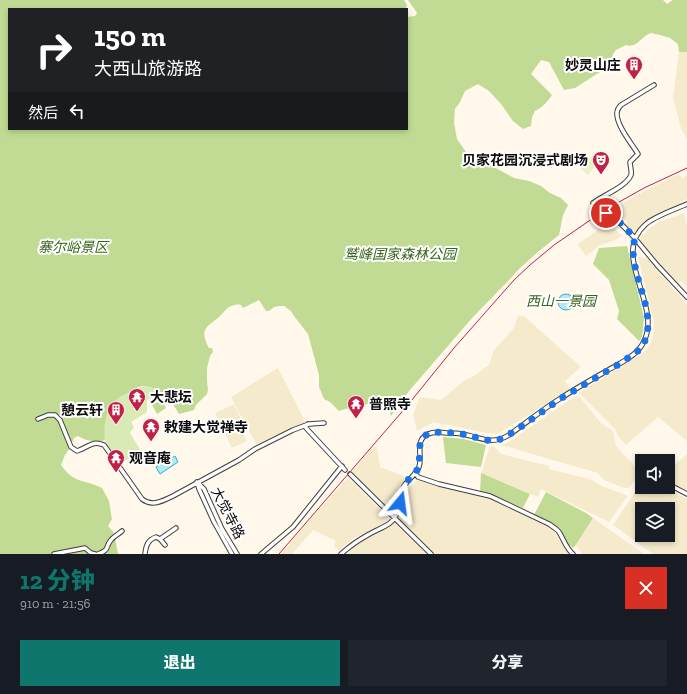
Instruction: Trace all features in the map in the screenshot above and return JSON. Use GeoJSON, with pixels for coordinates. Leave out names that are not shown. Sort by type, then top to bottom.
{"type":"FeatureCollection","features":[{"type":"Feature","properties":{"kind":"street"},"geometry":{"type":"LineString","coordinates":[[600,209],[593,203],[626,181],[631,175],[630,162],[638,154],[618,122],[618,110],[621,105],[654,85]]}},
{"type":"Feature","properties":{"kind":"street"},"geometry":{"type":"LineString","coordinates":[[341,554],[357,541],[390,523],[394,518],[399,508],[407,481],[415,473],[420,464],[421,442],[428,434],[452,433],[493,441],[501,439],[515,431],[560,399],[638,351],[645,340],[648,327],[646,310],[633,258],[635,239],[639,232],[650,221],[687,204]]}},
{"type":"Feature","properties":{"kind":"street"},"geometry":{"type":"LineString","coordinates":[[606,213],[618,221],[687,297]]}},
{"type":"Feature","properties":{"kind":"street"},"geometry":{"type":"LineString","coordinates":[[38,419],[48,415],[55,415],[60,420],[71,447],[77,451],[92,444],[98,443],[104,445],[142,499],[146,502],[154,503],[162,502],[239,460],[255,449],[293,430],[309,424],[324,423]]}},
{"type":"Feature","properties":{"kind":"street"},"geometry":{"type":"LineString","coordinates":[[309,424],[306,428],[345,470]]}},
{"type":"Feature","properties":{"kind":"street"},"geometry":{"type":"LineString","coordinates":[[261,554],[293,527],[342,466]]}},
{"type":"Feature","properties":{"kind":"street"},"geometry":{"type":"LineString","coordinates":[[415,473],[418,477],[439,484],[490,496],[549,524],[556,529],[565,544],[574,554]]}},
{"type":"Feature","properties":{"kind":"street"},"geometry":{"type":"LineString","coordinates":[[350,474],[431,554]]}},
{"type":"Feature","properties":{"kind":"street","name":"大觉寺路"},"geometry":{"type":"LineString","coordinates":[[197,482],[214,522],[232,554]]}},
{"type":"Feature","properties":{"kind":"street","name":"大觉寺路"},"geometry":{"type":"LineString","coordinates":[[197,482],[204,489],[216,518],[237,554]]}},
{"type":"Feature","properties":{"kind":"street"},"geometry":{"type":"LineString","coordinates":[[675,488],[687,494]]}},
{"type":"Feature","properties":{"kind":"street"},"geometry":{"type":"LineString","coordinates":[[160,539],[176,528]]}},
{"type":"Feature","properties":{"kind":"street"},"geometry":{"type":"LineString","coordinates":[[54,554],[85,548],[91,553],[97,554],[104,552],[112,539],[122,531]]}},
{"type":"Feature","properties":{"kind":"street"},"geometry":{"type":"LineString","coordinates":[[145,554],[150,539],[156,537],[165,545]]}},
{"type":"Feature","properties":{"kind":"shaded area"},"geometry":{"type":"Polygon","coordinates":[[[679,52],[687,52],[687,139],[681,128],[673,98],[679,52]]]}},
{"type":"Feature","properties":{"kind":"shaded area"},"geometry":{"type":"Polygon","coordinates":[[[678,174],[683,179],[687,174],[687,199],[645,221],[634,233],[625,224],[627,221],[622,218],[621,220],[609,211],[641,193],[678,174]]]}},
{"type":"Feature","properties":{"kind":"shaded area"},"geometry":{"type":"Polygon","coordinates":[[[684,213],[687,225],[687,288],[681,281],[677,284],[641,243],[640,238],[659,222],[684,213]]]}},
{"type":"Feature","properties":{"kind":"shaded area"},"geometry":{"type":"Polygon","coordinates":[[[608,223],[622,236],[613,241],[600,245],[586,256],[578,244],[608,223]]]}},
{"type":"Feature","properties":{"kind":"shaded area"},"geometry":{"type":"Polygon","coordinates":[[[638,257],[647,258],[687,305],[687,441],[658,417],[626,445],[618,436],[615,429],[579,393],[640,355],[647,349],[653,337],[654,321],[638,257]]]}},
{"type":"Feature","properties":{"kind":"shaded area"},"geometry":{"type":"Polygon","coordinates":[[[518,315],[525,317],[581,367],[565,381],[570,390],[497,434],[434,422],[417,431],[413,415],[420,397],[441,400],[462,382],[474,376],[489,365],[494,350],[514,328],[518,315]]]}},
{"type":"Feature","properties":{"kind":"shaded area"},"geometry":{"type":"Polygon","coordinates":[[[278,368],[306,423],[257,446],[231,397],[278,368]]]}},
{"type":"Feature","properties":{"kind":"shaded area"},"geometry":{"type":"Polygon","coordinates":[[[579,396],[601,423],[613,431],[616,446],[635,467],[635,479],[629,488],[624,488],[604,480],[598,473],[501,445],[509,442],[574,397],[579,396]]]}},
{"type":"Feature","properties":{"kind":"shaded area"},"geometry":{"type":"Polygon","coordinates":[[[234,404],[242,421],[224,431],[215,413],[234,404]]]}},
{"type":"Feature","properties":{"kind":"shaded area"},"geometry":{"type":"Polygon","coordinates":[[[239,426],[247,441],[232,448],[225,433],[239,426]]]}},
{"type":"Feature","properties":{"kind":"shaded area"},"geometry":{"type":"Polygon","coordinates":[[[374,446],[377,448],[380,467],[406,477],[399,487],[396,507],[394,507],[389,499],[384,502],[389,512],[350,474],[374,446]]]}},
{"type":"Feature","properties":{"kind":"shaded area"},"geometry":{"type":"Polygon","coordinates":[[[490,446],[495,447],[501,454],[549,466],[548,469],[590,479],[602,486],[626,495],[627,497],[609,522],[541,489],[538,497],[481,473],[490,446]]]}},
{"type":"Feature","properties":{"kind":"shaded area"},"geometry":{"type":"Polygon","coordinates":[[[687,454],[687,494],[675,486],[675,465],[687,454]]]}},
{"type":"Feature","properties":{"kind":"shaded area"},"geometry":{"type":"Polygon","coordinates":[[[348,478],[390,519],[381,526],[354,538],[339,550],[334,546],[336,541],[313,530],[292,554],[281,554],[313,516],[348,478]]]}},
{"type":"Feature","properties":{"kind":"shaded area"},"geometry":{"type":"Polygon","coordinates":[[[418,479],[486,496],[552,529],[569,554],[347,554],[364,540],[398,518],[408,490],[418,479]]]}},
{"type":"Feature","properties":{"kind":"shaded area"},"geometry":{"type":"Polygon","coordinates":[[[635,492],[635,494],[675,494],[675,492],[687,499],[687,554],[653,554],[636,542],[675,542],[675,502],[635,502],[635,541],[613,525],[635,492]]]}},
{"type":"Feature","properties":{"kind":"shaded area"},"geometry":{"type":"Polygon","coordinates":[[[593,518],[644,554],[581,554],[580,550],[575,546],[593,518]]]}},
{"type":"Feature","properties":{"kind":"green space","name":"鹫峰国家森林公园"},"geometry":{"type":"Polygon","coordinates":[[[0,0],[404,0],[407,5],[406,8],[8,8],[8,130],[408,130],[408,17],[415,16],[417,13],[408,0],[663,0],[667,4],[673,0],[687,0],[687,52],[679,52],[678,44],[670,38],[651,33],[636,44],[630,46],[626,45],[616,50],[613,54],[611,63],[600,72],[575,88],[564,90],[549,62],[541,60],[531,74],[552,95],[545,104],[535,111],[532,117],[531,126],[523,129],[513,121],[501,104],[489,91],[478,84],[465,91],[455,109],[454,123],[457,139],[466,152],[514,178],[529,181],[541,186],[550,193],[561,198],[568,205],[563,215],[559,235],[519,269],[473,317],[409,391],[391,416],[386,400],[339,411],[330,402],[324,399],[319,387],[319,375],[308,334],[291,311],[284,306],[274,307],[269,311],[266,311],[259,300],[243,308],[241,305],[229,307],[205,330],[204,334],[206,341],[209,348],[212,348],[213,352],[210,356],[207,368],[208,390],[207,394],[196,405],[194,410],[179,414],[170,401],[159,391],[150,387],[138,387],[121,396],[111,406],[106,417],[105,440],[91,441],[78,436],[74,438],[65,455],[61,465],[66,471],[75,478],[102,488],[109,501],[112,519],[108,526],[114,533],[118,554],[0,554],[0,0]]]}},
{"type":"Feature","properties":{"kind":"green space"},"geometry":{"type":"Polygon","coordinates":[[[594,153],[601,158],[588,175],[581,169],[594,153]]]}},
{"type":"Feature","properties":{"kind":"green space"},"geometry":{"type":"Polygon","coordinates":[[[627,246],[644,318],[642,337],[639,341],[617,319],[619,311],[609,280],[593,264],[599,248],[627,246]]]}},
{"type":"Feature","properties":{"kind":"green space"},"geometry":{"type":"Polygon","coordinates":[[[144,386],[154,388],[160,392],[147,400],[147,412],[131,422],[134,427],[130,433],[141,451],[120,464],[106,443],[104,425],[111,407],[119,398],[128,392],[144,386]]]}},
{"type":"Feature","properties":{"kind":"green space"},"geometry":{"type":"Polygon","coordinates":[[[157,399],[163,402],[166,408],[157,414],[151,403],[157,399]]]}},
{"type":"Feature","properties":{"kind":"green space"},"geometry":{"type":"Polygon","coordinates":[[[443,437],[464,439],[486,445],[481,467],[446,463],[443,437]]]}},
{"type":"Feature","properties":{"kind":"green space"},"geometry":{"type":"Polygon","coordinates":[[[481,473],[530,494],[523,508],[480,492],[481,473]]]}},
{"type":"Feature","properties":{"kind":"green space"},"geometry":{"type":"Polygon","coordinates":[[[546,492],[593,518],[573,548],[562,539],[561,530],[534,515],[546,492]]]}},
{"type":"Feature","properties":{"kind":"water"},"geometry":{"type":"Polygon","coordinates":[[[563,294],[569,294],[574,299],[572,308],[569,310],[563,310],[558,305],[558,299],[563,294]]]}},
{"type":"Feature","properties":{"kind":"water"},"geometry":{"type":"Polygon","coordinates":[[[175,456],[178,462],[160,474],[156,467],[175,456]]]}},
{"type":"Feature","properties":{"kind":"railway"},"geometry":{"type":"LineString","coordinates":[[279,554],[407,406],[454,348],[514,280],[554,245],[605,210],[644,188],[687,168]]}},
{"type":"Feature","properties":{"kind":"place","name":"妙灵山庄"},"geometry":{"type":"Point","coordinates":[634,80]}},
{"type":"Feature","properties":{"kind":"place","name":"贝家花园沉浸式剧场"},"geometry":{"type":"Point","coordinates":[601,175]}},
{"type":"Feature","properties":{"kind":"place","name":"大悲坛"},"geometry":{"type":"Point","coordinates":[137,412]}},
{"type":"Feature","properties":{"kind":"place","name":"普照寺"},"geometry":{"type":"Point","coordinates":[356,419]}},
{"type":"Feature","properties":{"kind":"place","name":"憩云轩"},"geometry":{"type":"Point","coordinates":[116,425]}},
{"type":"Feature","properties":{"kind":"place","name":"敕建大觉禅寺"},"geometry":{"type":"Point","coordinates":[151,442]}},
{"type":"Feature","properties":{"kind":"place","name":"观音庵"},"geometry":{"type":"Point","coordinates":[116,473]}},
{"type":"Feature","properties":{"kind":"route"},"geometry":{"type":"LineString","coordinates":[[400,503],[407,481],[416,472],[419,466],[420,444],[426,435],[430,433],[443,432],[462,434],[493,441],[507,437],[560,399],[624,361],[640,348],[648,331],[648,315],[633,258],[635,239],[618,221],[606,213]]}},
{"type":"Feature","properties":{"kind":"park label","name":"寨尔峪景区"},"geometry":{"type":"Point","coordinates":[73,247]}},
{"type":"Feature","properties":{"kind":"park label","name":"西山一景园"},"geometry":{"type":"Point","coordinates":[561,301]}}]}
